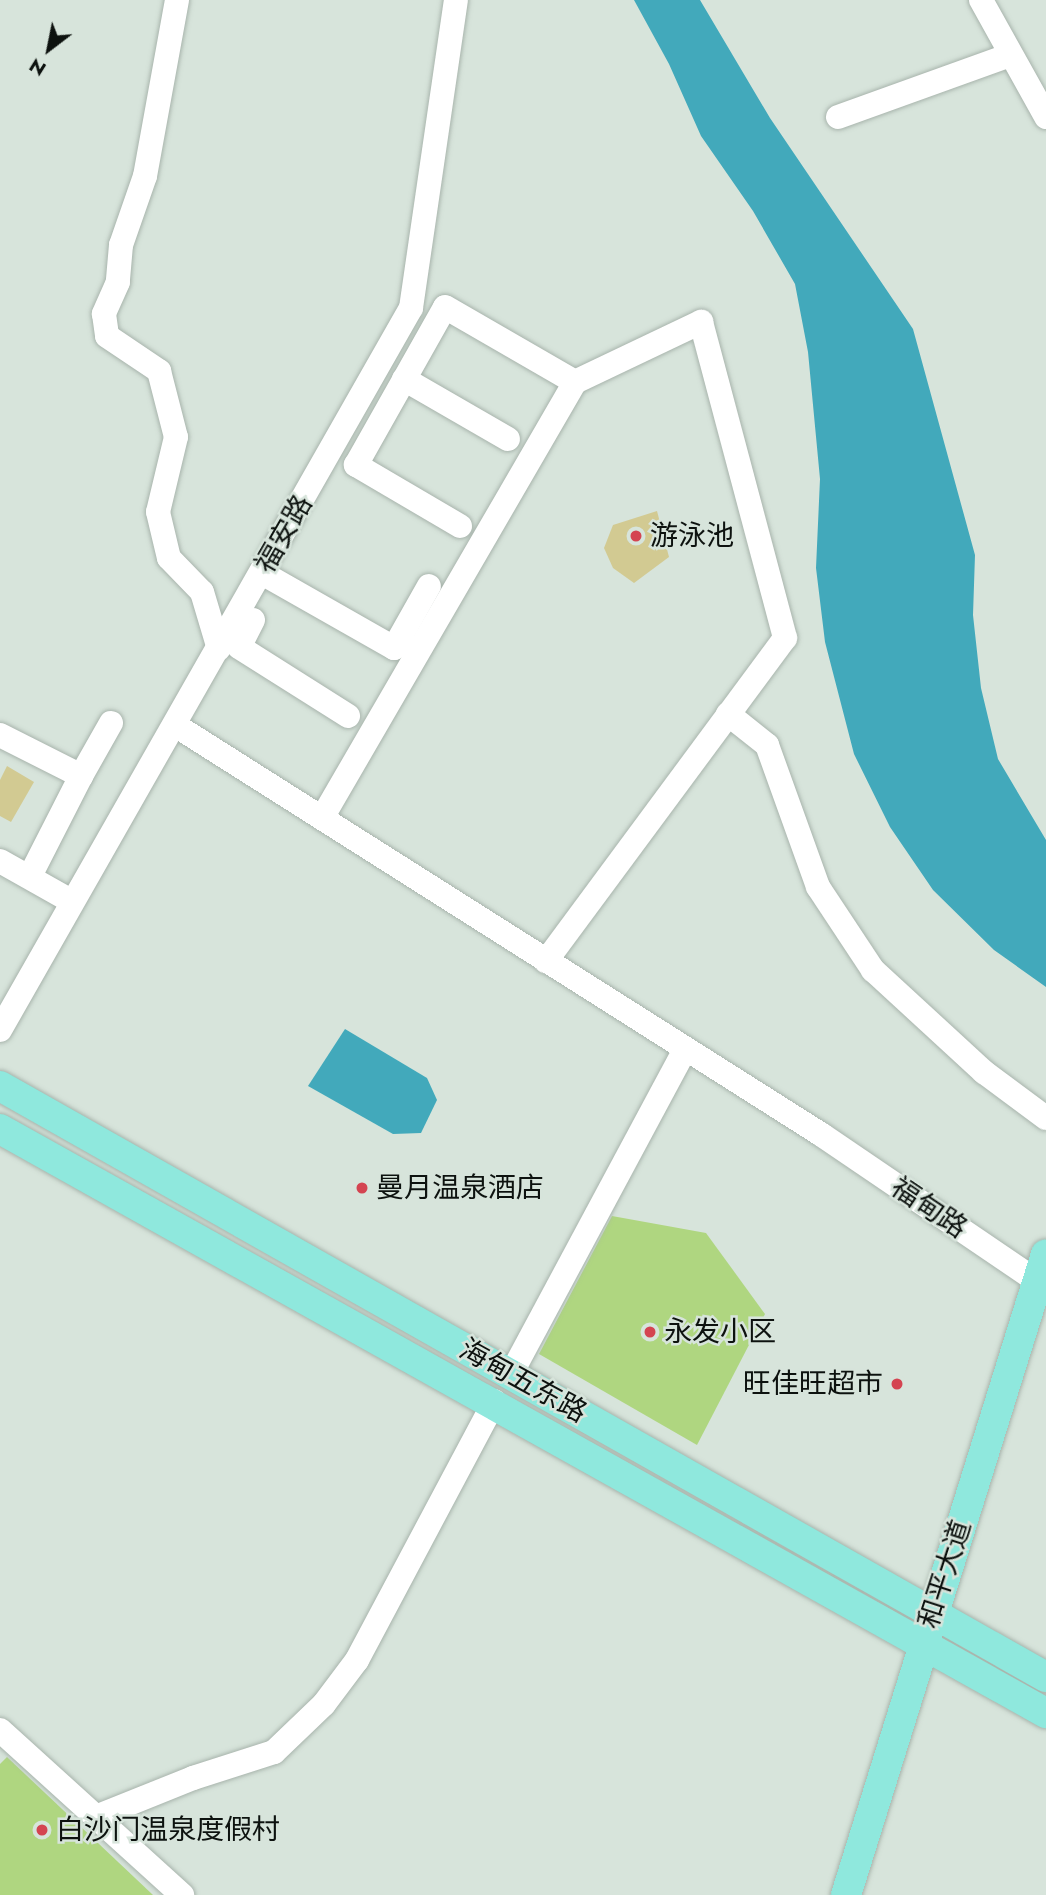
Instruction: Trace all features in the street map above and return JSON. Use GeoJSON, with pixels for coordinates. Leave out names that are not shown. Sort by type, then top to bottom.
{"type":"FeatureCollection","features":[{"type":"Feature","properties":{"kind":"main road","name":"海甸五东路"},"geometry":{"type":"LineString","coordinates":[[0,1086],[1046,1676]]}},
{"type":"Feature","properties":{"kind":"main road","name":"海甸五东路"},"geometry":{"type":"LineString","coordinates":[[0,1129],[495,1401],[932,1646],[1046,1713]]}},
{"type":"Feature","properties":{"kind":"main road","name":"和平大道"},"geometry":{"type":"LineString","coordinates":[[866,1895],[940,1617],[1042,1267]]}},
{"type":"Feature","properties":{"kind":"main road","name":"和平大道"},"geometry":{"type":"LineString","coordinates":[[940,1617],[1046,1316]]}},
{"type":"Feature","properties":{"kind":"main road","name":"和平大道"},"geometry":{"type":"LineString","coordinates":[[846,1895],[932,1646]]}},
{"type":"Feature","properties":{"kind":"street"},"geometry":{"type":"LineString","coordinates":[[177,0],[145,176],[121,245],[118,282],[104,314],[107,336],[159,371],[176,437],[158,512],[169,558],[202,592],[219,649]]}},
{"type":"Feature","properties":{"kind":"street","name":"福安路"},"geometry":{"type":"LineString","coordinates":[[0,1030],[71,901],[219,649],[268,576],[411,308],[456,0]]}},
{"type":"Feature","properties":{"kind":"street"},"geometry":{"type":"LineString","coordinates":[[981,0],[1046,117]]}},
{"type":"Feature","properties":{"kind":"street"},"geometry":{"type":"LineString","coordinates":[[838,117],[1010,55]]}},
{"type":"Feature","properties":{"kind":"street"},"geometry":{"type":"LineString","coordinates":[[460,526],[356,465],[445,307],[575,382]]}},
{"type":"Feature","properties":{"kind":"street"},"geometry":{"type":"LineString","coordinates":[[322,818],[575,382],[701,322],[785,638],[546,961]]}},
{"type":"Feature","properties":{"kind":"street"},"geometry":{"type":"LineString","coordinates":[[404,379],[508,439]]}},
{"type":"Feature","properties":{"kind":"street"},"geometry":{"type":"LineString","coordinates":[[348,716],[239,647],[268,576],[394,648],[429,586]]}},
{"type":"Feature","properties":{"kind":"street"},"geometry":{"type":"LineString","coordinates":[[728,714],[767,745],[818,887],[873,970],[984,1072],[1046,1118]]}},
{"type":"Feature","properties":{"kind":"street"},"geometry":{"type":"LineString","coordinates":[[30,876],[111,723]]}},
{"type":"Feature","properties":{"kind":"street","name":"福甸路"},"geometry":{"type":"LineString","coordinates":[[176,725],[822,1135],[1042,1267]]}},
{"type":"Feature","properties":{"kind":"street"},"geometry":{"type":"LineString","coordinates":[[0,735],[82,776]]}},
{"type":"Feature","properties":{"kind":"street"},"geometry":{"type":"LineString","coordinates":[[0,861],[71,901]]}},
{"type":"Feature","properties":{"kind":"street"},"geometry":{"type":"LineString","coordinates":[[511,1374],[685,1049]]}},
{"type":"Feature","properties":{"kind":"street"},"geometry":{"type":"LineString","coordinates":[[96,1817],[193,1778],[274,1752],[324,1704],[357,1660],[495,1401]]}},
{"type":"Feature","properties":{"kind":"street"},"geometry":{"type":"LineString","coordinates":[[0,1730],[183,1895]]}},
{"type":"Feature","properties":{"kind":"shaded area","name":"游泳池"},"geometry":{"type":"Polygon","coordinates":[[[657,511],[669,557],[634,583],[613,568],[604,548],[613,525],[657,511]]]}},
{"type":"Feature","properties":{"kind":"shaded area"},"geometry":{"type":"Polygon","coordinates":[[[7,766],[34,782],[11,822],[0,816],[0,780],[7,766]]]}},
{"type":"Feature","properties":{"kind":"water"},"geometry":{"type":"Polygon","coordinates":[[[634,0],[700,0],[770,118],[913,329],[975,555],[973,615],[981,688],[998,759],[1046,840],[1046,987],[994,950],[933,890],[890,827],[854,754],[825,642],[816,568],[820,479],[808,352],[795,284],[753,211],[701,136],[669,64],[634,0]]]}},
{"type":"Feature","properties":{"kind":"water"},"geometry":{"type":"Polygon","coordinates":[[[345,1029],[427,1078],[437,1100],[421,1133],[393,1134],[308,1086],[345,1029]]]}},
{"type":"Feature","properties":{"kind":"building","name":"永发小区"},"geometry":{"type":"Polygon","coordinates":[[[612,1216],[706,1233],[765,1314],[697,1445],[539,1354],[612,1216]]]}},
{"type":"Feature","properties":{"kind":"building","name":"白沙门温泉度假村"},"geometry":{"type":"Polygon","coordinates":[[[7,1757],[153,1895],[0,1895],[0,1764],[7,1757]]]}},
{"type":"Feature","properties":{"kind":"place","name":"游泳池"},"geometry":{"type":"Point","coordinates":[636,536]}},
{"type":"Feature","properties":{"kind":"place","name":"曼月温泉酒店"},"geometry":{"type":"Point","coordinates":[362,1188]}},
{"type":"Feature","properties":{"kind":"place","name":"永发小区"},"geometry":{"type":"Point","coordinates":[650,1332]}},
{"type":"Feature","properties":{"kind":"place","name":"旺佳旺超市"},"geometry":{"type":"Point","coordinates":[897,1384]}},
{"type":"Feature","properties":{"kind":"place","name":"白沙门温泉度假村"},"geometry":{"type":"Point","coordinates":[42,1830]}}]}
